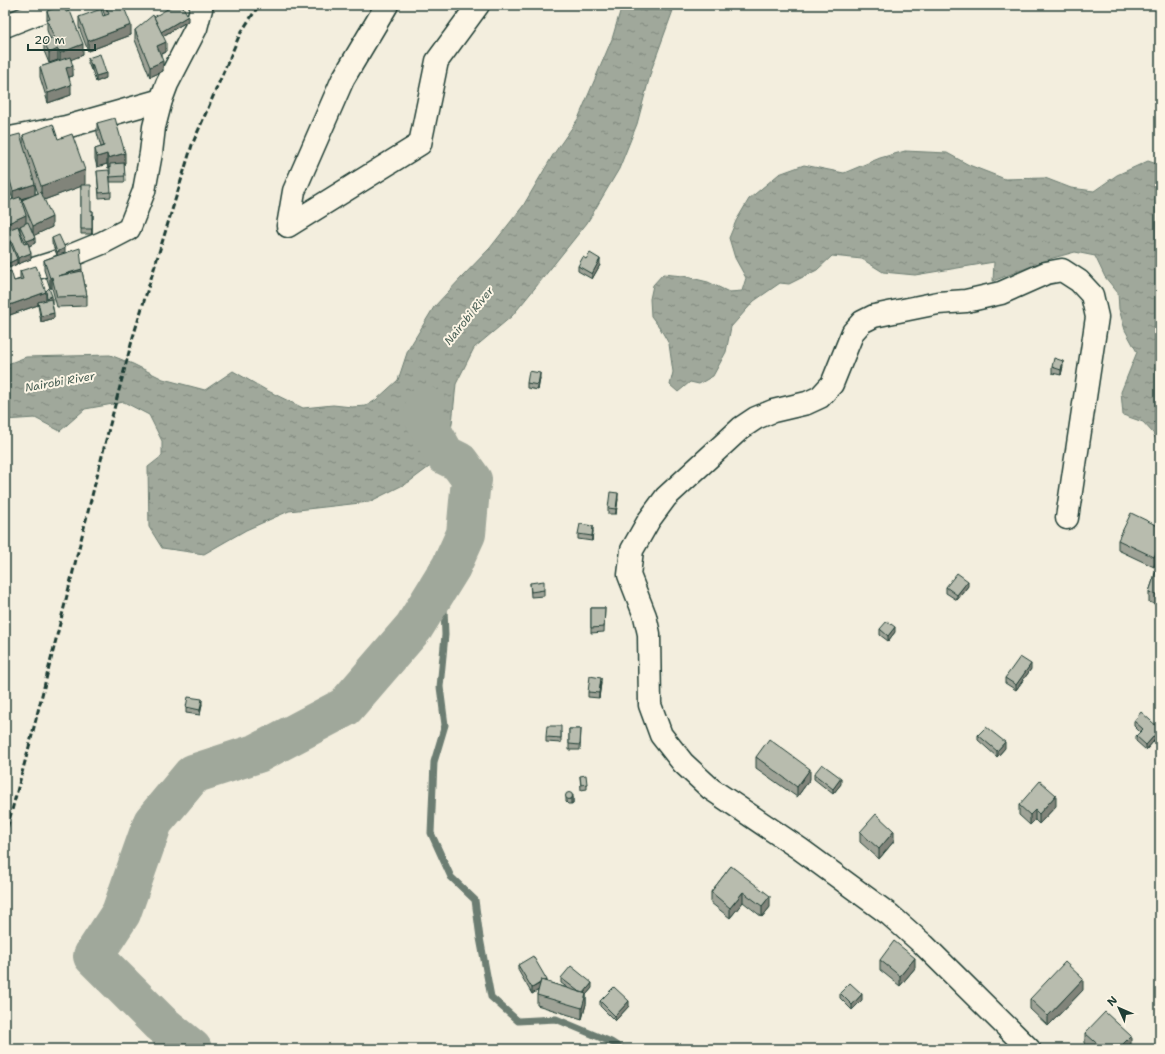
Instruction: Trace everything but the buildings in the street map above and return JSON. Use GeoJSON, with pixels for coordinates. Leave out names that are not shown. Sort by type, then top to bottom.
{"type":"FeatureCollection","features":[{"type":"Feature","properties":{"kind":"street"},"geometry":{"type":"LineString","coordinates":[[5,26],[58,5]]}},
{"type":"Feature","properties":{"kind":"street"},"geometry":{"type":"LineString","coordinates":[[5,278],[53,263],[102,244],[129,228],[144,191],[154,127],[166,84],[196,28],[202,5]]}},
{"type":"Feature","properties":{"kind":"street"},"geometry":{"type":"LineString","coordinates":[[387,5],[343,79],[294,191],[288,226],[420,144],[437,61],[478,5]]}},
{"type":"Feature","properties":{"kind":"street"},"geometry":{"type":"LineString","coordinates":[[5,139],[66,127],[161,100]]}},
{"type":"Feature","properties":{"kind":"street"},"geometry":{"type":"LineString","coordinates":[[1029,1049],[924,945],[890,915],[800,849],[711,789],[683,763],[661,735],[650,705],[649,634],[645,616],[629,575],[632,550],[649,520],[666,497],[741,428],[756,418],[773,411],[807,403],[820,397],[832,384],[853,332],[862,322],[874,316],[938,303],[966,301],[1001,293],[1046,273],[1062,270],[1079,281],[1092,295],[1096,317],[1067,518]]}},
{"type":"Feature","properties":{"kind":"water","name":"Nairobi River"},"geometry":{"type":"Polygon","coordinates":[[[622,5],[675,5],[652,68],[637,124],[619,169],[587,223],[539,283],[512,316],[474,348],[456,384],[452,424],[445,455],[409,482],[369,502],[289,511],[246,530],[204,554],[162,548],[149,527],[148,467],[162,456],[162,441],[149,415],[124,402],[85,409],[60,431],[35,418],[5,420],[5,365],[26,357],[110,355],[133,364],[163,379],[205,390],[233,371],[266,390],[303,408],[333,405],[352,407],[366,406],[376,400],[398,380],[408,350],[434,307],[490,248],[523,206],[553,155],[578,119],[612,39],[622,5]]]}},
{"type":"Feature","properties":{"kind":"water"},"geometry":{"type":"Polygon","coordinates":[[[905,151],[947,153],[969,165],[1005,179],[1045,178],[1071,188],[1094,191],[1117,175],[1148,161],[1160,165],[1160,448],[1153,433],[1143,422],[1123,415],[1121,392],[1137,352],[1125,330],[1119,309],[1118,293],[1105,277],[1095,256],[1075,252],[1053,258],[993,281],[994,262],[915,275],[883,272],[862,259],[832,256],[817,270],[789,284],[780,283],[754,301],[731,327],[726,352],[713,376],[699,384],[690,382],[678,392],[670,385],[673,372],[669,344],[651,316],[650,299],[653,285],[663,274],[683,276],[708,282],[729,292],[742,291],[746,278],[735,258],[729,238],[736,221],[749,199],[779,174],[804,165],[844,173],[880,158],[905,151]]]}},
{"type":"Feature","properties":{"kind":"waterway"},"geometry":{"type":"LineString","coordinates":[[192,1049],[160,1023],[93,956],[121,913],[153,822],[193,774],[258,753],[345,707],[414,627],[451,567],[466,534],[472,480],[459,462],[445,455],[424,417],[425,406]]}},
{"type":"Feature","properties":{"kind":"waterway"},"geometry":{"type":"LineString","coordinates":[[441,585],[445,635],[440,687],[445,725],[434,762],[431,833],[451,877],[475,900],[480,938],[491,997],[518,1021],[556,1019],[611,1042],[622,1049]]}},
{"type":"Feature","properties":{"kind":"railway"},"geometry":{"type":"LineString","coordinates":[[5,836],[133,337],[192,145],[240,34],[259,5]]}}]}
